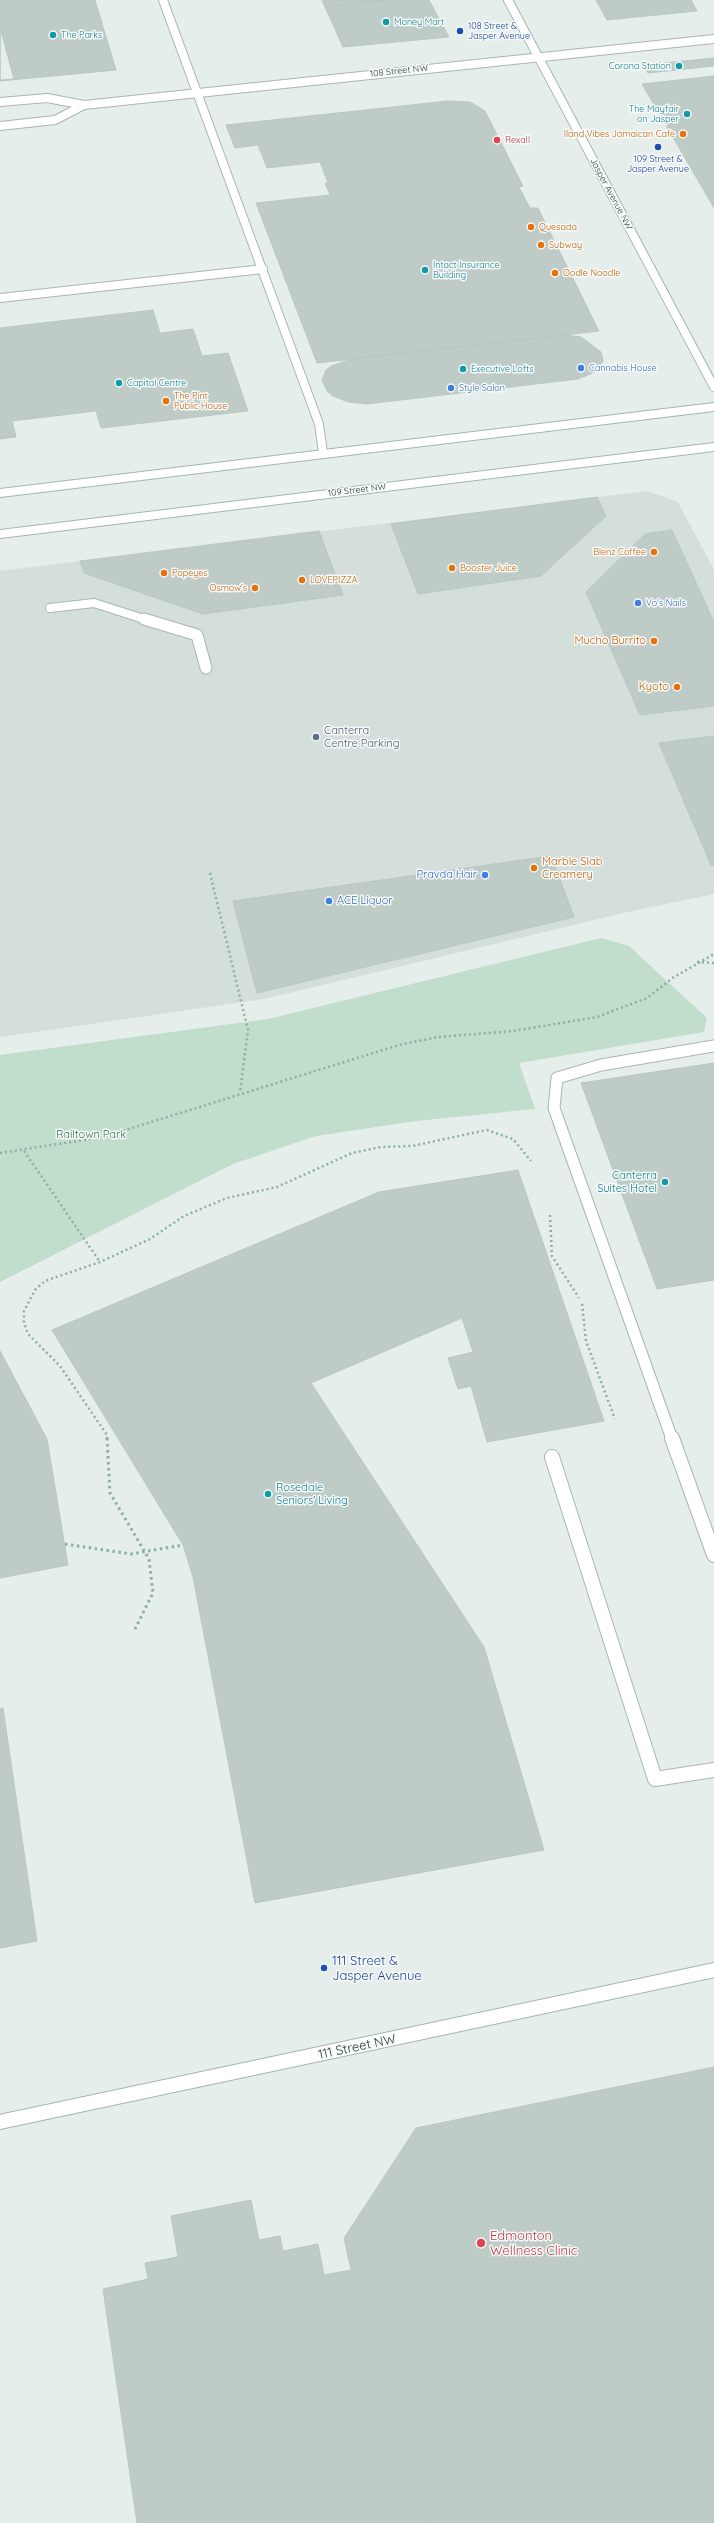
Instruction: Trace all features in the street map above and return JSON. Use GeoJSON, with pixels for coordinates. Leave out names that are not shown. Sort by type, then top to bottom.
{"type":"FeatureCollection","features":[{"type":"Feature","properties":{"kind":"main road"},"geometry":{"type":"LineString","coordinates":[[163,0],[319,424],[323,453]]}},
{"type":"Feature","properties":{"kind":"main road","name":"Jasper Avenue NW"},"geometry":{"type":"LineString","coordinates":[[508,0],[714,387]]}},
{"type":"Feature","properties":{"kind":"main road","name":"108 Street NW"},"geometry":{"type":"LineString","coordinates":[[0,102],[47,98],[84,105],[538,56],[714,39]]}},
{"type":"Feature","properties":{"kind":"main road","name":"108 Street NW"},"geometry":{"type":"LineString","coordinates":[[0,126],[55,120],[84,105]]}},
{"type":"Feature","properties":{"kind":"main road"},"geometry":{"type":"LineString","coordinates":[[0,298],[263,269]]}},
{"type":"Feature","properties":{"kind":"main road"},"geometry":{"type":"LineString","coordinates":[[0,493],[714,407]]}},
{"type":"Feature","properties":{"kind":"main road","name":"109 Street NW"},"geometry":{"type":"LineString","coordinates":[[0,534],[714,447]]}},
{"type":"Feature","properties":{"kind":"main road"},"geometry":{"type":"LineString","coordinates":[[50,608],[94,602],[197,635],[206,668]]}},
{"type":"Feature","properties":{"kind":"main road"},"geometry":{"type":"LineString","coordinates":[[714,1046],[601,1065],[557,1078],[554,1108],[714,1554]]}},
{"type":"Feature","properties":{"kind":"main road"},"geometry":{"type":"LineString","coordinates":[[552,1457],[655,1779],[714,1770]]}},
{"type":"Feature","properties":{"kind":"main road","name":"111 Street NW"},"geometry":{"type":"LineString","coordinates":[[0,2122],[172,2087],[714,1970]]}},
{"type":"Feature","properties":{"kind":"path"},"geometry":{"type":"LineString","coordinates":[[210,873],[248,1030],[240,1093]]}},
{"type":"Feature","properties":{"kind":"path"},"geometry":{"type":"LineString","coordinates":[[0,1153],[24,1151],[102,1137],[399,1045],[438,1037],[513,1031],[597,1017],[647,998],[696,962],[714,954]]}},
{"type":"Feature","properties":{"kind":"path"},"geometry":{"type":"LineString","coordinates":[[696,962],[714,963]]}},
{"type":"Feature","properties":{"kind":"path"},"geometry":{"type":"LineString","coordinates":[[135,1629],[153,1593],[149,1559],[110,1493],[107,1436],[60,1366],[28,1334],[24,1323],[24,1311],[28,1300],[45,1281],[100,1262],[150,1239],[184,1216],[227,1198],[277,1187],[296,1177],[352,1153],[381,1147],[434,1142],[487,1130],[513,1139],[530,1160],[533,1167]]}},
{"type":"Feature","properties":{"kind":"path"},"geometry":{"type":"LineString","coordinates":[[24,1151],[100,1262]]}},
{"type":"Feature","properties":{"kind":"path"},"geometry":{"type":"LineString","coordinates":[[550,1212],[552,1256],[581,1300],[586,1341],[615,1419]]}},
{"type":"Feature","properties":{"kind":"path"},"geometry":{"type":"LineString","coordinates":[[65,1544],[130,1554],[183,1545]]}},
{"type":"Feature","properties":{"kind":"shaded area","name":"Canterra Centre Parking"},"geometry":{"type":"Polygon","coordinates":[[[647,491],[678,502],[714,570],[714,894],[628,912],[264,999],[0,1037],[0,571],[647,491]]]}},
{"type":"Feature","properties":{"kind":"green space","name":"Railtown Park"},"geometry":{"type":"Polygon","coordinates":[[[601,938],[629,946],[707,1018],[704,1032],[519,1063],[535,1109],[416,1121],[316,1136],[233,1164],[0,1282],[0,1055],[268,1019],[601,938]]]}},
{"type":"Feature","properties":{"kind":"building","name":"The Parks"},"geometry":{"type":"Polygon","coordinates":[[[0,0],[95,0],[116,70],[0,81],[0,0]]]}},
{"type":"Feature","properties":{"kind":"building"},"geometry":{"type":"Polygon","coordinates":[[[322,0],[388,0],[325,7],[322,0]]]}},
{"type":"Feature","properties":{"kind":"building","name":"Money Mart"},"geometry":{"type":"Polygon","coordinates":[[[388,0],[429,0],[449,37],[343,47],[325,7],[388,0]]]}},
{"type":"Feature","properties":{"kind":"building"},"geometry":{"type":"Polygon","coordinates":[[[596,0],[691,0],[697,11],[607,20],[596,0]]]}},
{"type":"Feature","properties":{"kind":"building"},"geometry":{"type":"Polygon","coordinates":[[[0,27],[14,79],[0,80],[0,27]]]}},
{"type":"Feature","properties":{"kind":"building","name":"Corona Station"},"geometry":{"type":"Polygon","coordinates":[[[714,58],[713,66],[648,73],[644,65],[714,58]]]}},
{"type":"Feature","properties":{"kind":"building","name":"The Mayfair on Jasper"},"geometry":{"type":"Polygon","coordinates":[[[714,76],[714,208],[642,84],[714,76]]]}},
{"type":"Feature","properties":{"kind":"building","name":"Intact Insurance Building"},"geometry":{"type":"Polygon","coordinates":[[[448,101],[470,102],[485,111],[523,186],[519,187],[530,208],[538,208],[599,331],[317,363],[256,203],[330,195],[325,183],[328,183],[320,162],[267,168],[258,145],[235,148],[226,125],[448,101]]]}},
{"type":"Feature","properties":{"kind":"building","name":"Capital Centre"},"geometry":{"type":"Polygon","coordinates":[[[153,310],[160,333],[193,329],[202,356],[228,353],[248,411],[101,428],[96,411],[12,421],[16,437],[0,439],[0,328],[153,310]]]}},
{"type":"Feature","properties":{"kind":"building","name":"Executive Lofts"},"geometry":{"type":"Polygon","coordinates":[[[566,335],[581,337],[601,352],[603,361],[595,372],[578,379],[367,404],[348,402],[333,396],[327,391],[322,380],[326,370],[331,366],[352,359],[566,335]]]}},
{"type":"Feature","properties":{"kind":"building"},"geometry":{"type":"Polygon","coordinates":[[[597,497],[606,516],[541,576],[418,594],[391,524],[597,497]]]}},
{"type":"Feature","properties":{"kind":"building"},"geometry":{"type":"Polygon","coordinates":[[[672,530],[714,622],[714,706],[640,715],[586,592],[645,534],[672,530]]]}},
{"type":"Feature","properties":{"kind":"building"},"geometry":{"type":"Polygon","coordinates":[[[319,531],[343,595],[203,614],[84,573],[80,561],[319,531]]]}},
{"type":"Feature","properties":{"kind":"building"},"geometry":{"type":"Polygon","coordinates":[[[714,736],[714,865],[711,865],[659,743],[714,736]]]}},
{"type":"Feature","properties":{"kind":"building"},"geometry":{"type":"Polygon","coordinates":[[[551,856],[574,917],[257,993],[233,901],[551,856]]]}},
{"type":"Feature","properties":{"kind":"building","name":"Canterra Suites Hotel"},"geometry":{"type":"Polygon","coordinates":[[[714,1063],[714,1280],[657,1289],[581,1083],[714,1063]]]}},
{"type":"Feature","properties":{"kind":"building","name":"Rosedale Seniors' Living"},"geometry":{"type":"Polygon","coordinates":[[[518,1170],[604,1421],[487,1442],[471,1386],[458,1389],[448,1358],[473,1352],[462,1318],[311,1383],[484,1647],[544,1850],[255,1903],[193,1577],[183,1545],[52,1330],[379,1192],[518,1170]]]}},
{"type":"Feature","properties":{"kind":"building"},"geometry":{"type":"Polygon","coordinates":[[[0,1351],[47,1439],[68,1565],[0,1578],[0,1351]]]}},
{"type":"Feature","properties":{"kind":"building"},"geometry":{"type":"Polygon","coordinates":[[[3,1708],[37,1941],[0,1948],[0,1709],[3,1708]]]}},
{"type":"Feature","properties":{"kind":"building"},"geometry":{"type":"Polygon","coordinates":[[[714,2067],[714,2523],[137,2523],[103,2289],[148,2279],[145,2263],[178,2257],[171,2216],[251,2200],[259,2240],[280,2236],[283,2251],[318,2244],[324,2275],[351,2270],[344,2238],[416,2128],[714,2067]]]}},
{"type":"Feature","properties":{"kind":"place","name":"Money Mart"},"geometry":{"type":"Point","coordinates":[386,22]}},
{"type":"Feature","properties":{"kind":"place","name":"108 Street & Jasper Avenue"},"geometry":{"type":"Point","coordinates":[460,31]}},
{"type":"Feature","properties":{"kind":"place","name":"The Parks"},"geometry":{"type":"Point","coordinates":[53,35]}},
{"type":"Feature","properties":{"kind":"place","name":"Corona Station"},"geometry":{"type":"Point","coordinates":[679,66]}},
{"type":"Feature","properties":{"kind":"place","name":"The Mayfair on Jasper"},"geometry":{"type":"Point","coordinates":[687,114]}},
{"type":"Feature","properties":{"kind":"place","name":"Iland Vibes Jamaican Cafe"},"geometry":{"type":"Point","coordinates":[683,134]}},
{"type":"Feature","properties":{"kind":"place","name":"Rexall"},"geometry":{"type":"Point","coordinates":[497,140]}},
{"type":"Feature","properties":{"kind":"place","name":"109 Street & Jasper Avenue"},"geometry":{"type":"Point","coordinates":[658,147]}},
{"type":"Feature","properties":{"kind":"place","name":"Quesada"},"geometry":{"type":"Point","coordinates":[531,227]}},
{"type":"Feature","properties":{"kind":"place","name":"Subway"},"geometry":{"type":"Point","coordinates":[541,245]}},
{"type":"Feature","properties":{"kind":"place","name":"Intact Insurance Building"},"geometry":{"type":"Point","coordinates":[425,270]}},
{"type":"Feature","properties":{"kind":"place","name":"Oodle Noodle"},"geometry":{"type":"Point","coordinates":[555,273]}},
{"type":"Feature","properties":{"kind":"place","name":"Cannabis House"},"geometry":{"type":"Point","coordinates":[581,368]}},
{"type":"Feature","properties":{"kind":"place","name":"Executive Lofts"},"geometry":{"type":"Point","coordinates":[463,369]}},
{"type":"Feature","properties":{"kind":"place","name":"Capital Centre"},"geometry":{"type":"Point","coordinates":[119,383]}},
{"type":"Feature","properties":{"kind":"place","name":"Style Salon"},"geometry":{"type":"Point","coordinates":[451,388]}},
{"type":"Feature","properties":{"kind":"place","name":"The Pint Public House"},"geometry":{"type":"Point","coordinates":[166,401]}},
{"type":"Feature","properties":{"kind":"place","name":"Blenz Coffee"},"geometry":{"type":"Point","coordinates":[654,552]}},
{"type":"Feature","properties":{"kind":"place","name":"Booster Juice"},"geometry":{"type":"Point","coordinates":[452,568]}},
{"type":"Feature","properties":{"kind":"place","name":"Popeyes"},"geometry":{"type":"Point","coordinates":[164,573]}},
{"type":"Feature","properties":{"kind":"place","name":"LOVEPIZZA"},"geometry":{"type":"Point","coordinates":[302,580]}},
{"type":"Feature","properties":{"kind":"place","name":"Osmow's"},"geometry":{"type":"Point","coordinates":[255,588]}},
{"type":"Feature","properties":{"kind":"place","name":"Vo's Nails"},"geometry":{"type":"Point","coordinates":[638,603]}},
{"type":"Feature","properties":{"kind":"place","name":"Mucho Burrito"},"geometry":{"type":"Point","coordinates":[654,641]}},
{"type":"Feature","properties":{"kind":"place","name":"Kyoto"},"geometry":{"type":"Point","coordinates":[677,687]}},
{"type":"Feature","properties":{"kind":"place","name":"Canterra Centre Parking"},"geometry":{"type":"Point","coordinates":[316,737]}},
{"type":"Feature","properties":{"kind":"place","name":"Marble Slab Creamery"},"geometry":{"type":"Point","coordinates":[534,868]}},
{"type":"Feature","properties":{"kind":"place","name":"Pravda Hair"},"geometry":{"type":"Point","coordinates":[485,875]}},
{"type":"Feature","properties":{"kind":"place","name":"ACE Liquor"},"geometry":{"type":"Point","coordinates":[329,901]}},
{"type":"Feature","properties":{"kind":"place","name":"Canterra Suites Hotel"},"geometry":{"type":"Point","coordinates":[665,1182]}},
{"type":"Feature","properties":{"kind":"place","name":"Rosedale Seniors' Living"},"geometry":{"type":"Point","coordinates":[268,1494]}},
{"type":"Feature","properties":{"kind":"place","name":"111 Street & Jasper Avenue"},"geometry":{"type":"Point","coordinates":[324,1968]}},
{"type":"Feature","properties":{"kind":"place","name":"Edmonton Wellness Clinic"},"geometry":{"type":"Point","coordinates":[481,2243]}}]}
